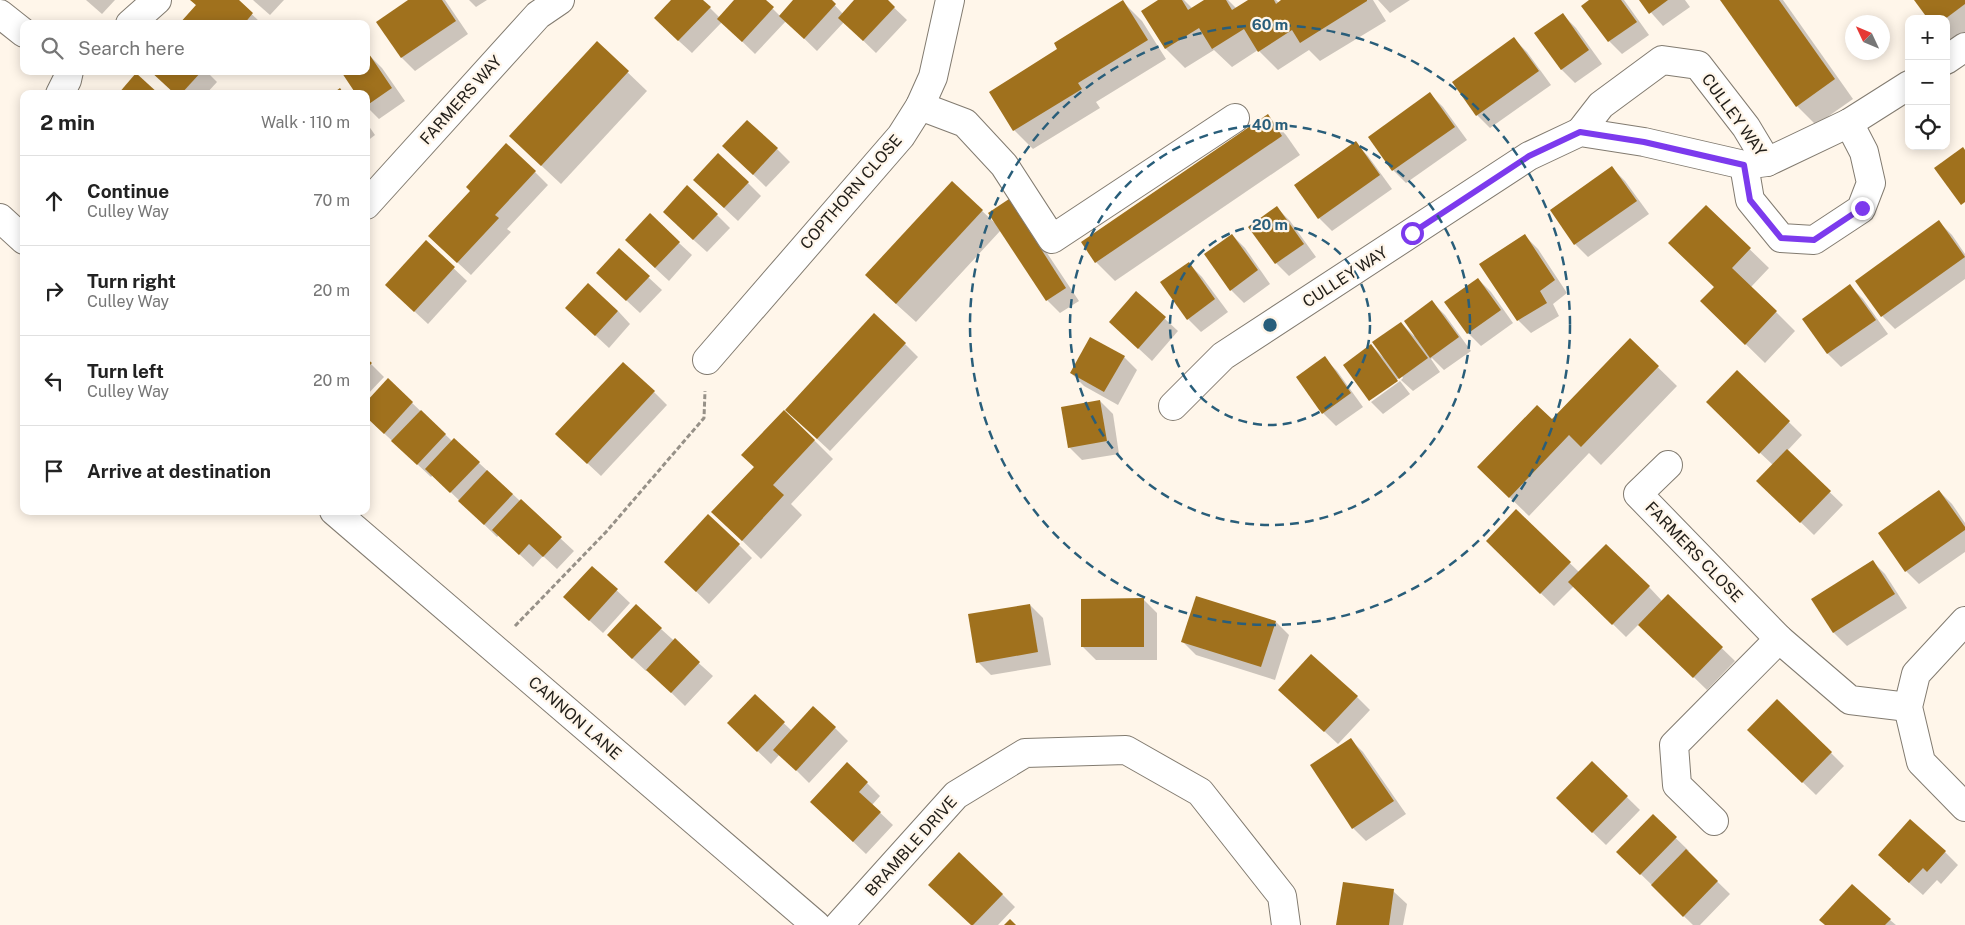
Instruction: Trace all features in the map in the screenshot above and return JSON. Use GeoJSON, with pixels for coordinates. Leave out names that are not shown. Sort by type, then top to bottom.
{"type":"FeatureCollection","features":[{"type":"Feature","properties":{"kind":"street"},"geometry":{"type":"LineString","coordinates":[[134,20],[157,0]]}},
{"type":"Feature","properties":{"kind":"street","name":"FARMERS WAY"},"geometry":{"type":"LineString","coordinates":[[370,201],[538,15],[560,0]]}},
{"type":"Feature","properties":{"kind":"street","name":"COPTHORN CLOSE"},"geometry":{"type":"LineString","coordinates":[[707,360],[901,136],[920,106],[933,77],[950,0]]}},
{"type":"Feature","properties":{"kind":"street"},"geometry":{"type":"LineString","coordinates":[[0,14],[20,30]]}},
{"type":"Feature","properties":{"kind":"street"},"geometry":{"type":"LineString","coordinates":[[1950,57],[1965,47]]}},
{"type":"Feature","properties":{"kind":"street","name":"CULLEY WAY"},"geometry":{"type":"LineString","coordinates":[[1173,406],[1223,356],[1529,156],[1580,132],[1600,105],[1662,60],[1698,65],[1746,127],[1756,164],[1750,200],[1781,238],[1814,240],[1862,208],[1871,183],[1864,152],[1849,124]]}},
{"type":"Feature","properties":{"kind":"street"},"geometry":{"type":"LineString","coordinates":[[62,90],[68,75]]}},
{"type":"Feature","properties":{"kind":"street","name":"CULLEY WAY"},"geometry":{"type":"LineString","coordinates":[[1580,132],[1644,142],[1756,164],[1849,124],[1905,88]]}},
{"type":"Feature","properties":{"kind":"street"},"geometry":{"type":"LineString","coordinates":[[920,106],[964,123],[1004,165],[1052,239],[1235,118]]}},
{"type":"Feature","properties":{"kind":"street"},"geometry":{"type":"LineString","coordinates":[[0,218],[20,236]]}},
{"type":"Feature","properties":{"kind":"street","name":"FARMERS CLOSE"},"geometry":{"type":"LineString","coordinates":[[1668,466],[1638,494],[1779,639],[1850,700],[1908,707]]}},
{"type":"Feature","properties":{"kind":"street","name":"CANNON LANE"},"geometry":{"type":"LineString","coordinates":[[339,515],[816,925]]}},
{"type":"Feature","properties":{"kind":"street"},"geometry":{"type":"LineString","coordinates":[[1965,621],[1916,674],[1908,707],[1921,762],[1965,807]]}},
{"type":"Feature","properties":{"kind":"street"},"geometry":{"type":"LineString","coordinates":[[1714,821],[1677,785],[1674,745],[1779,639]]}},
{"type":"Feature","properties":{"kind":"street","name":"BRAMBLE DRIVE"},"geometry":{"type":"LineString","coordinates":[[839,925],[956,795],[1025,752],[1126,750],[1200,792],[1282,896],[1286,925]]}},
{"type":"Feature","properties":{"kind":"path"},"geometry":{"type":"LineString","coordinates":[[494,648],[606,532],[704,418],[707,360]]}},
{"type":"Feature","properties":{"kind":"building"},"geometry":{"type":"Polygon","coordinates":[[[190,0],[239,0],[253,13],[247,20],[183,20],[196,5],[190,0]]]}},
{"type":"Feature","properties":{"kind":"building"},"geometry":{"type":"Polygon","coordinates":[[[408,0],[442,0],[456,21],[401,58],[376,22],[408,0]]]}},
{"type":"Feature","properties":{"kind":"building"},"geometry":{"type":"Polygon","coordinates":[[[671,0],[703,0],[711,7],[678,41],[654,18],[671,0]]]}},
{"type":"Feature","properties":{"kind":"building"},"geometry":{"type":"Polygon","coordinates":[[[734,0],[766,0],[774,7],[742,42],[717,19],[734,0]]]}},
{"type":"Feature","properties":{"kind":"building"},"geometry":{"type":"Polygon","coordinates":[[[793,0],[832,0],[836,4],[804,39],[779,16],[793,0]]]}},
{"type":"Feature","properties":{"kind":"building"},"geometry":{"type":"Polygon","coordinates":[[[854,0],[888,0],[895,7],[863,41],[838,18],[854,0]]]}},
{"type":"Feature","properties":{"kind":"building"},"geometry":{"type":"Polygon","coordinates":[[[1123,0],[1148,40],[1078,83],[1082,89],[1013,131],[989,92],[1057,49],[1054,43],[1123,0]]]}},
{"type":"Feature","properties":{"kind":"building"},"geometry":{"type":"Polygon","coordinates":[[[1158,0],[1182,0],[1188,10],[1204,0],[1226,0],[1232,10],[1248,0],[1274,0],[1276,4],[1281,0],[1367,1],[1300,43],[1292,30],[1258,52],[1244,29],[1212,49],[1199,28],[1165,49],[1141,11],[1158,0]]]}},
{"type":"Feature","properties":{"kind":"building"},"geometry":{"type":"Polygon","coordinates":[[[1589,0],[1621,0],[1637,22],[1608,42],[1581,6],[1589,0]]]}},
{"type":"Feature","properties":{"kind":"building"},"geometry":{"type":"Polygon","coordinates":[[[1639,0],[1668,0],[1649,14],[1639,0]]]}},
{"type":"Feature","properties":{"kind":"building"},"geometry":{"type":"Polygon","coordinates":[[[1720,0],[1779,0],[1835,79],[1796,107],[1720,0]]]}},
{"type":"Feature","properties":{"kind":"building"},"geometry":{"type":"Polygon","coordinates":[[[1914,0],[1965,0],[1965,4],[1950,15],[1925,15],[1914,0]]]}},
{"type":"Feature","properties":{"kind":"building"},"geometry":{"type":"Polygon","coordinates":[[[1563,13],[1589,50],[1561,70],[1534,33],[1563,13]]]}},
{"type":"Feature","properties":{"kind":"building"},"geometry":{"type":"Polygon","coordinates":[[[1514,37],[1539,71],[1476,116],[1452,82],[1514,37]]]}},
{"type":"Feature","properties":{"kind":"building"},"geometry":{"type":"Polygon","coordinates":[[[597,41],[629,71],[541,166],[509,136],[597,41]]]}},
{"type":"Feature","properties":{"kind":"building"},"geometry":{"type":"Polygon","coordinates":[[[370,55],[392,88],[370,103],[370,90],[353,90],[343,75],[370,75],[370,55]]]}},
{"type":"Feature","properties":{"kind":"building"},"geometry":{"type":"Polygon","coordinates":[[[134,75],[138,75],[155,90],[121,90],[134,75]]]}},
{"type":"Feature","properties":{"kind":"building"},"geometry":{"type":"Polygon","coordinates":[[[154,75],[198,75],[185,90],[171,90],[154,75]]]}},
{"type":"Feature","properties":{"kind":"building"},"geometry":{"type":"Polygon","coordinates":[[[1430,92],[1455,127],[1392,171],[1368,137],[1430,92]]]}},
{"type":"Feature","properties":{"kind":"building"},"geometry":{"type":"Polygon","coordinates":[[[1268,114],[1282,136],[1095,263],[1081,242],[1268,114]]]}},
{"type":"Feature","properties":{"kind":"building"},"geometry":{"type":"Polygon","coordinates":[[[747,120],[778,148],[753,175],[722,146],[747,120]]]}},
{"type":"Feature","properties":{"kind":"building"},"geometry":{"type":"Polygon","coordinates":[[[1356,141],[1380,175],[1318,219],[1294,185],[1356,141]]]}},
{"type":"Feature","properties":{"kind":"building"},"geometry":{"type":"Polygon","coordinates":[[[506,143],[536,171],[495,215],[499,218],[457,263],[428,236],[470,191],[466,187],[506,143]]]}},
{"type":"Feature","properties":{"kind":"building"},"geometry":{"type":"Polygon","coordinates":[[[1963,147],[1965,150],[1965,202],[1961,205],[1934,168],[1963,147]]]}},
{"type":"Feature","properties":{"kind":"building"},"geometry":{"type":"Polygon","coordinates":[[[718,153],[749,182],[724,208],[693,180],[718,153]]]}},
{"type":"Feature","properties":{"kind":"building"},"geometry":{"type":"Polygon","coordinates":[[[1612,166],[1637,201],[1574,245],[1550,210],[1612,166]]]}},
{"type":"Feature","properties":{"kind":"building"},"geometry":{"type":"Polygon","coordinates":[[[952,181],[983,210],[896,304],[865,275],[952,181]]]}},
{"type":"Feature","properties":{"kind":"building"},"geometry":{"type":"Polygon","coordinates":[[[687,185],[718,214],[693,240],[663,212],[687,185]]]}},
{"type":"Feature","properties":{"kind":"building"},"geometry":{"type":"Polygon","coordinates":[[[1009,199],[1066,288],[1046,301],[988,213],[1009,199]]]}},
{"type":"Feature","properties":{"kind":"building"},"geometry":{"type":"Polygon","coordinates":[[[1706,205],[1751,248],[1732,268],[1777,311],[1745,345],[1700,301],[1714,287],[1668,243],[1706,205]]]}},
{"type":"Feature","properties":{"kind":"building"},"geometry":{"type":"Polygon","coordinates":[[[1277,206],[1304,244],[1275,264],[1248,227],[1277,206]]]}},
{"type":"Feature","properties":{"kind":"building"},"geometry":{"type":"Polygon","coordinates":[[[650,213],[680,242],[655,268],[625,240],[650,213]]]}},
{"type":"Feature","properties":{"kind":"building"},"geometry":{"type":"Polygon","coordinates":[[[1939,220],[1965,257],[1881,317],[1855,281],[1939,220]]]}},
{"type":"Feature","properties":{"kind":"building"},"geometry":{"type":"Polygon","coordinates":[[[1232,234],[1258,270],[1230,291],[1204,254],[1232,234]]]}},
{"type":"Feature","properties":{"kind":"building"},"geometry":{"type":"Polygon","coordinates":[[[1525,234],[1555,280],[1540,291],[1547,303],[1517,321],[1479,264],[1525,234]]]}},
{"type":"Feature","properties":{"kind":"building"},"geometry":{"type":"Polygon","coordinates":[[[426,240],[455,267],[414,312],[385,285],[426,240]]]}},
{"type":"Feature","properties":{"kind":"building"},"geometry":{"type":"Polygon","coordinates":[[[619,248],[650,276],[626,301],[596,273],[619,248]]]}},
{"type":"Feature","properties":{"kind":"building"},"geometry":{"type":"Polygon","coordinates":[[[1189,262],[1215,299],[1187,320],[1160,282],[1189,262]]]}},
{"type":"Feature","properties":{"kind":"building"},"geometry":{"type":"Polygon","coordinates":[[[1478,278],[1501,310],[1467,334],[1444,302],[1478,278]]]}},
{"type":"Feature","properties":{"kind":"building"},"geometry":{"type":"Polygon","coordinates":[[[588,283],[618,311],[595,336],[565,308],[588,283]]]}},
{"type":"Feature","properties":{"kind":"building"},"geometry":{"type":"Polygon","coordinates":[[[1850,284],[1876,320],[1827,354],[1802,319],[1850,284]]]}},
{"type":"Feature","properties":{"kind":"building"},"geometry":{"type":"Polygon","coordinates":[[[1136,291],[1166,317],[1138,349],[1109,322],[1136,291]]]}},
{"type":"Feature","properties":{"kind":"building"},"geometry":{"type":"Polygon","coordinates":[[[1432,300],[1459,337],[1430,358],[1404,321],[1432,300]]]}},
{"type":"Feature","properties":{"kind":"building"},"geometry":{"type":"Polygon","coordinates":[[[874,313],[906,343],[817,439],[785,410],[874,313]]]}},
{"type":"Feature","properties":{"kind":"building"},"geometry":{"type":"Polygon","coordinates":[[[1401,322],[1428,358],[1399,379],[1372,342],[1401,322]]]}},
{"type":"Feature","properties":{"kind":"building"},"geometry":{"type":"Polygon","coordinates":[[[1090,337],[1125,356],[1104,392],[1070,373],[1090,337]]]}},
{"type":"Feature","properties":{"kind":"building"},"geometry":{"type":"Polygon","coordinates":[[[1630,338],[1659,366],[1581,447],[1569,435],[1509,498],[1477,467],[1537,405],[1552,419],[1630,338]]]}},
{"type":"Feature","properties":{"kind":"building"},"geometry":{"type":"Polygon","coordinates":[[[1371,344],[1398,381],[1369,401],[1343,365],[1371,344]]]}},
{"type":"Feature","properties":{"kind":"building"},"geometry":{"type":"Polygon","coordinates":[[[1325,356],[1351,393],[1322,414],[1296,377],[1325,356]]]}},
{"type":"Feature","properties":{"kind":"building"},"geometry":{"type":"Polygon","coordinates":[[[623,362],[655,391],[587,464],[555,434],[623,362]]]}},
{"type":"Feature","properties":{"kind":"building"},"geometry":{"type":"Polygon","coordinates":[[[1737,370],[1790,421],[1759,454],[1706,402],[1737,370]]]}},
{"type":"Feature","properties":{"kind":"building"},"geometry":{"type":"Polygon","coordinates":[[[388,378],[413,402],[384,434],[370,421],[370,398],[388,378]]]}},
{"type":"Feature","properties":{"kind":"building"},"geometry":{"type":"Polygon","coordinates":[[[1100,400],[1107,441],[1068,448],[1061,407],[1100,400]]]}},
{"type":"Feature","properties":{"kind":"building"},"geometry":{"type":"Polygon","coordinates":[[[421,410],[446,434],[417,465],[391,441],[421,410]]]}},
{"type":"Feature","properties":{"kind":"building"},"geometry":{"type":"Polygon","coordinates":[[[784,410],[815,440],[773,485],[784,495],[742,541],[711,512],[754,467],[741,455],[784,410]]]}},
{"type":"Feature","properties":{"kind":"building"},"geometry":{"type":"Polygon","coordinates":[[[454,438],[480,462],[450,493],[425,469],[454,438]]]}},
{"type":"Feature","properties":{"kind":"building"},"geometry":{"type":"Polygon","coordinates":[[[1787,449],[1831,491],[1800,523],[1756,481],[1787,449]]]}},
{"type":"Feature","properties":{"kind":"building"},"geometry":{"type":"Polygon","coordinates":[[[487,470],[513,494],[484,525],[458,501],[487,470]]]}},
{"type":"Feature","properties":{"kind":"building"},"geometry":{"type":"Polygon","coordinates":[[[1939,490],[1965,527],[1965,530],[1905,572],[1878,533],[1939,490]]]}},
{"type":"Feature","properties":{"kind":"building"},"geometry":{"type":"Polygon","coordinates":[[[521,499],[562,537],[543,557],[529,544],[519,555],[492,530],[521,499]]]}},
{"type":"Feature","properties":{"kind":"building"},"geometry":{"type":"Polygon","coordinates":[[[1516,509],[1571,562],[1540,594],[1486,541],[1516,509]]]}},
{"type":"Feature","properties":{"kind":"building"},"geometry":{"type":"Polygon","coordinates":[[[708,514],[740,544],[696,592],[664,562],[708,514]]]}},
{"type":"Feature","properties":{"kind":"building"},"geometry":{"type":"Polygon","coordinates":[[[1606,544],[1650,586],[1612,625],[1568,582],[1606,544]]]}},
{"type":"Feature","properties":{"kind":"building"},"geometry":{"type":"Polygon","coordinates":[[[1873,560],[1895,594],[1833,633],[1811,599],[1873,560]]]}},
{"type":"Feature","properties":{"kind":"building"},"geometry":{"type":"Polygon","coordinates":[[[592,566],[618,589],[589,621],[563,597],[592,566]]]}},
{"type":"Feature","properties":{"kind":"building"},"geometry":{"type":"Polygon","coordinates":[[[1668,594],[1723,647],[1693,678],[1638,625],[1668,594]]]}},
{"type":"Feature","properties":{"kind":"building"},"geometry":{"type":"Polygon","coordinates":[[[1196,596],[1276,621],[1261,667],[1181,642],[1196,596]]]}},
{"type":"Feature","properties":{"kind":"building"},"geometry":{"type":"Polygon","coordinates":[[[1144,598],[1144,647],[1081,647],[1081,599],[1144,598]]]}},
{"type":"Feature","properties":{"kind":"building"},"geometry":{"type":"Polygon","coordinates":[[[636,604],[662,628],[632,659],[607,635],[636,604]]]}},
{"type":"Feature","properties":{"kind":"building"},"geometry":{"type":"Polygon","coordinates":[[[1030,604],[1038,652],[976,663],[968,614],[1030,604]]]}},
{"type":"Feature","properties":{"kind":"building"},"geometry":{"type":"Polygon","coordinates":[[[675,638],[700,662],[671,693],[646,670],[675,638]]]}},
{"type":"Feature","properties":{"kind":"building"},"geometry":{"type":"Polygon","coordinates":[[[1311,654],[1358,696],[1324,732],[1278,690],[1311,654]]]}},
{"type":"Feature","properties":{"kind":"building"},"geometry":{"type":"Polygon","coordinates":[[[755,694],[785,722],[757,752],[727,723],[755,694]]]}},
{"type":"Feature","properties":{"kind":"building"},"geometry":{"type":"Polygon","coordinates":[[[1777,699],[1832,752],[1802,783],[1747,730],[1777,699]]]}},
{"type":"Feature","properties":{"kind":"building"},"geometry":{"type":"Polygon","coordinates":[[[813,706],[836,727],[796,771],[773,750],[813,706]]]}},
{"type":"Feature","properties":{"kind":"building"},"geometry":{"type":"Polygon","coordinates":[[[1351,738],[1394,801],[1352,829],[1310,765],[1351,738]]]}},
{"type":"Feature","properties":{"kind":"building"},"geometry":{"type":"Polygon","coordinates":[[[1592,761],[1628,796],[1592,833],[1556,798],[1592,761]]]}},
{"type":"Feature","properties":{"kind":"building"},"geometry":{"type":"Polygon","coordinates":[[[847,762],[868,782],[859,792],[881,812],[853,842],[810,802],[847,762]]]}},
{"type":"Feature","properties":{"kind":"building"},"geometry":{"type":"Polygon","coordinates":[[[1653,814],[1677,837],[1640,875],[1616,852],[1653,814]]]}},
{"type":"Feature","properties":{"kind":"building"},"geometry":{"type":"Polygon","coordinates":[[[1910,819],[1946,851],[1927,872],[1923,868],[1909,883],[1878,855],[1910,819]]]}},
{"type":"Feature","properties":{"kind":"building"},"geometry":{"type":"Polygon","coordinates":[[[1686,849],[1718,881],[1683,917],[1651,885],[1686,849]]]}},
{"type":"Feature","properties":{"kind":"building"},"geometry":{"type":"Polygon","coordinates":[[[959,852],[1003,894],[973,925],[928,885],[959,852]]]}},
{"type":"Feature","properties":{"kind":"building"},"geometry":{"type":"Polygon","coordinates":[[[1343,882],[1394,889],[1389,925],[1336,925],[1343,882]]]}},
{"type":"Feature","properties":{"kind":"building"},"geometry":{"type":"Polygon","coordinates":[[[1852,884],[1891,919],[1885,925],[1825,925],[1819,920],[1852,884]]]}},
{"type":"Feature","properties":{"kind":"building"},"geometry":{"type":"Polygon","coordinates":[[[1010,919],[1016,925],[1004,925],[1010,919]]]}},
{"type":"Feature","properties":{"kind":"route"},"geometry":{"type":"LineString","coordinates":[[1412,233],[1529,156],[1580,132],[1644,142],[1744,165],[1750,200],[1781,238],[1814,240],[1862,208]]}}]}
